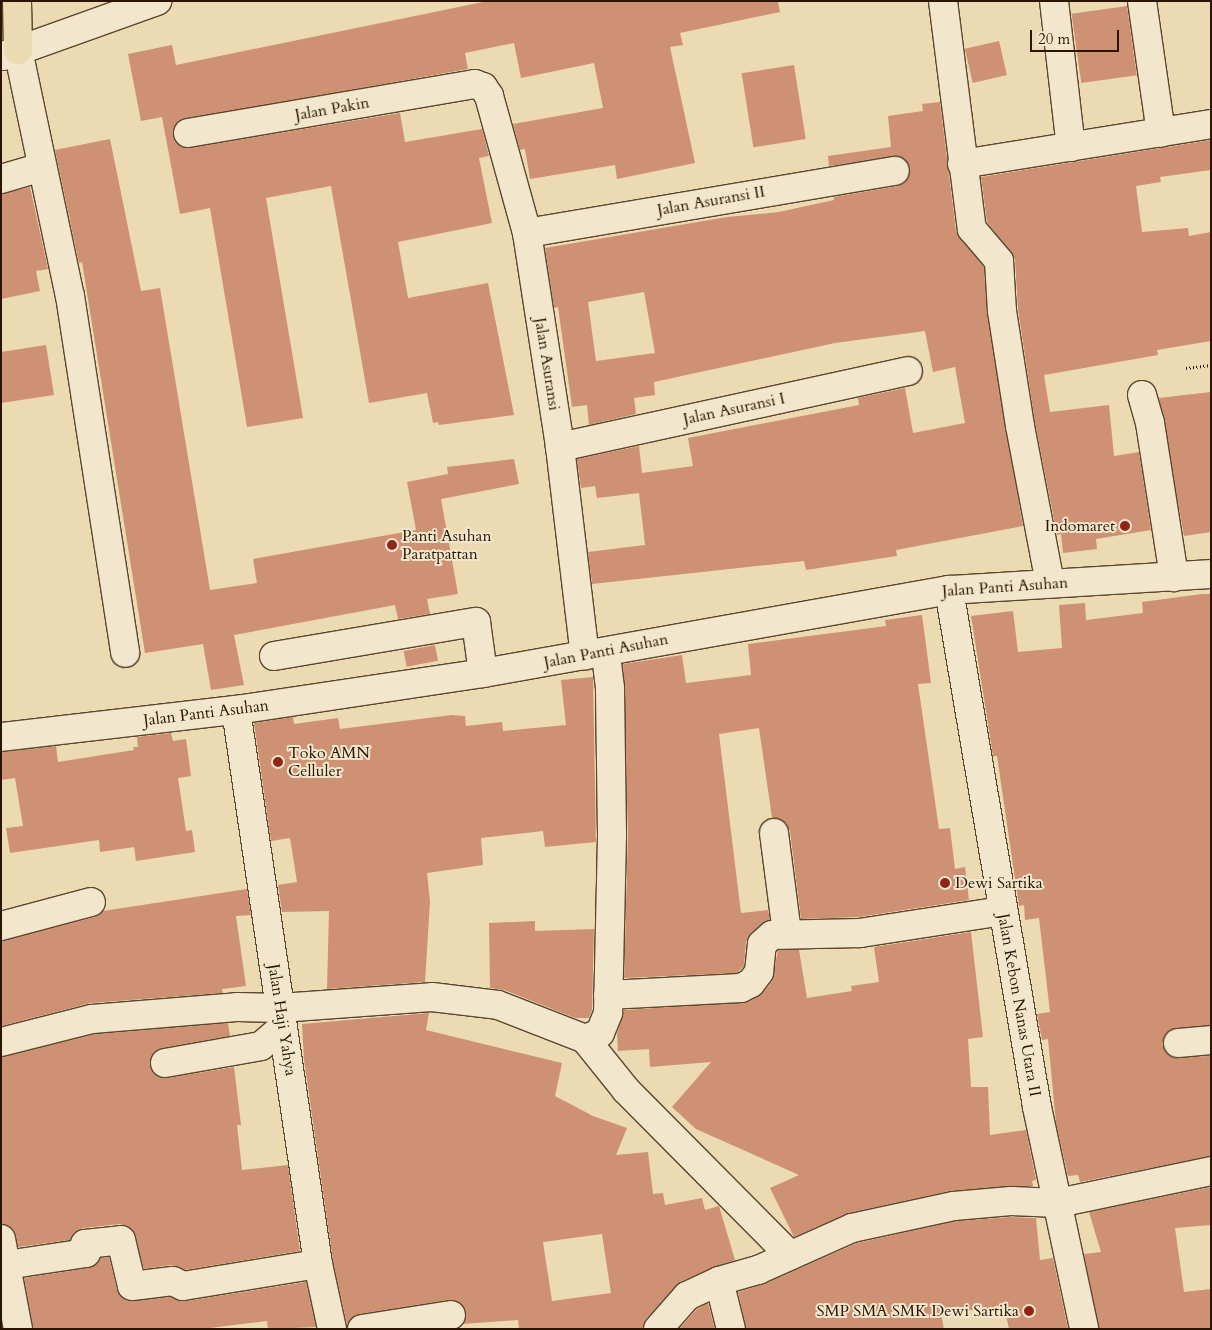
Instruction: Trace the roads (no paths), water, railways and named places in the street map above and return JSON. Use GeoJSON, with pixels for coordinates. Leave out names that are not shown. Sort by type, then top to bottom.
{"type":"FeatureCollection","features":[{"type":"Feature","properties":{"kind":"highway"},"geometry":{"type":"LineString","coordinates":[[10,53],[17,1]]}},
{"type":"Feature","properties":{"kind":"street"},"geometry":{"type":"LineString","coordinates":[[125,653],[70,296],[42,167],[10,53],[157,1]]}},
{"type":"Feature","properties":{"kind":"street"},"geometry":{"type":"LineString","coordinates":[[943,1],[962,164],[972,229],[998,261],[1002,311],[1020,426],[1050,583]]}},
{"type":"Feature","properties":{"kind":"street"},"geometry":{"type":"LineString","coordinates":[[1054,1],[1071,147]]}},
{"type":"Feature","properties":{"kind":"street"},"geometry":{"type":"LineString","coordinates":[[1142,1],[1161,133]]}},
{"type":"Feature","properties":{"kind":"street","name":"Jalan Pakin"},"geometry":{"type":"LineString","coordinates":[[188,133],[475,84]]}},
{"type":"Feature","properties":{"kind":"street","name":"Jalan Asuransi"},"geometry":{"type":"LineString","coordinates":[[475,84],[483,87],[489,96],[527,233],[560,448],[595,655],[610,688],[612,834],[608,995],[604,1028],[585,1039]]}},
{"type":"Feature","properties":{"kind":"street"},"geometry":{"type":"LineString","coordinates":[[962,164],[1211,124]]}},
{"type":"Feature","properties":{"kind":"street"},"geometry":{"type":"LineString","coordinates":[[1,179],[42,167]]}},
{"type":"Feature","properties":{"kind":"street","name":"Jalan Asuransi II"},"geometry":{"type":"LineString","coordinates":[[527,233],[896,171]]}},
{"type":"Feature","properties":{"kind":"street","name":"Jalan Asuransi I"},"geometry":{"type":"LineString","coordinates":[[560,448],[908,371]]}},
{"type":"Feature","properties":{"kind":"street"},"geometry":{"type":"LineString","coordinates":[[1142,395],[1150,423],[1174,577]]}},
{"type":"Feature","properties":{"kind":"street","name":"Jalan Panti Asuhan"},"geometry":{"type":"LineString","coordinates":[[1,737],[236,710],[483,673],[595,655],[688,635],[949,590],[1211,574]]}},
{"type":"Feature","properties":{"kind":"street","name":"Jalan Kebon Nanas Utara II"},"geometry":{"type":"LineString","coordinates":[[949,590],[1002,911],[1037,1107],[1084,1329]]}},
{"type":"Feature","properties":{"kind":"street"},"geometry":{"type":"LineString","coordinates":[[274,656],[476,622],[483,673]]}},
{"type":"Feature","properties":{"kind":"street","name":"Jalan Haji Yahya"},"geometry":{"type":"LineString","coordinates":[[236,710],[318,1264],[332,1329]]}},
{"type":"Feature","properties":{"kind":"street"},"geometry":{"type":"LineString","coordinates":[[774,833],[787,932]]}},
{"type":"Feature","properties":{"kind":"street"},"geometry":{"type":"LineString","coordinates":[[1,926],[91,902]]}},
{"type":"Feature","properties":{"kind":"street"},"geometry":{"type":"LineString","coordinates":[[608,995],[714,992],[741,988],[752,983],[759,972],[766,939],[787,932],[860,932],[1002,911]]}},
{"type":"Feature","properties":{"kind":"street"},"geometry":{"type":"LineString","coordinates":[[1,1042],[92,1019],[237,1006],[282,1017],[432,996],[498,1005],[585,1039],[626,1090],[790,1255]]}},
{"type":"Feature","properties":{"kind":"street"},"geometry":{"type":"LineString","coordinates":[[165,1063],[261,1046],[282,1017]]}},
{"type":"Feature","properties":{"kind":"street"},"geometry":{"type":"LineString","coordinates":[[1178,1043],[1211,1040]]}},
{"type":"Feature","properties":{"kind":"street"},"geometry":{"type":"LineString","coordinates":[[658,1329],[688,1296],[719,1281],[758,1270],[852,1228],[946,1207],[1012,1201],[1058,1203],[1211,1171]]}},
{"type":"Feature","properties":{"kind":"street"},"geometry":{"type":"LineString","coordinates":[[1,1239],[6,1265],[12,1327]]}},
{"type":"Feature","properties":{"kind":"street"},"geometry":{"type":"LineString","coordinates":[[6,1265],[86,1254],[85,1244],[121,1240],[134,1286],[173,1281],[183,1286],[318,1264]]}},
{"type":"Feature","properties":{"kind":"street"},"geometry":{"type":"LineString","coordinates":[[719,1281],[730,1329]]}},
{"type":"Feature","properties":{"kind":"street"},"geometry":{"type":"LineString","coordinates":[[362,1329],[451,1315]]}},
{"type":"Feature","properties":{"kind":"place","name":"Indomaret"},"geometry":{"type":"Point","coordinates":[1125,526]}},
{"type":"Feature","properties":{"kind":"place","name":"Panti Asuhan Paratpattan"},"geometry":{"type":"Point","coordinates":[392,545]}},
{"type":"Feature","properties":{"kind":"place","name":"Toko AMN Celluler"},"geometry":{"type":"Point","coordinates":[278,762]}},
{"type":"Feature","properties":{"kind":"place","name":"Dewi Sartika"},"geometry":{"type":"Point","coordinates":[945,883]}},
{"type":"Feature","properties":{"kind":"place","name":"SMP SMA SMK Dewi Sartika"},"geometry":{"type":"Point","coordinates":[1029,1311]}}]}
